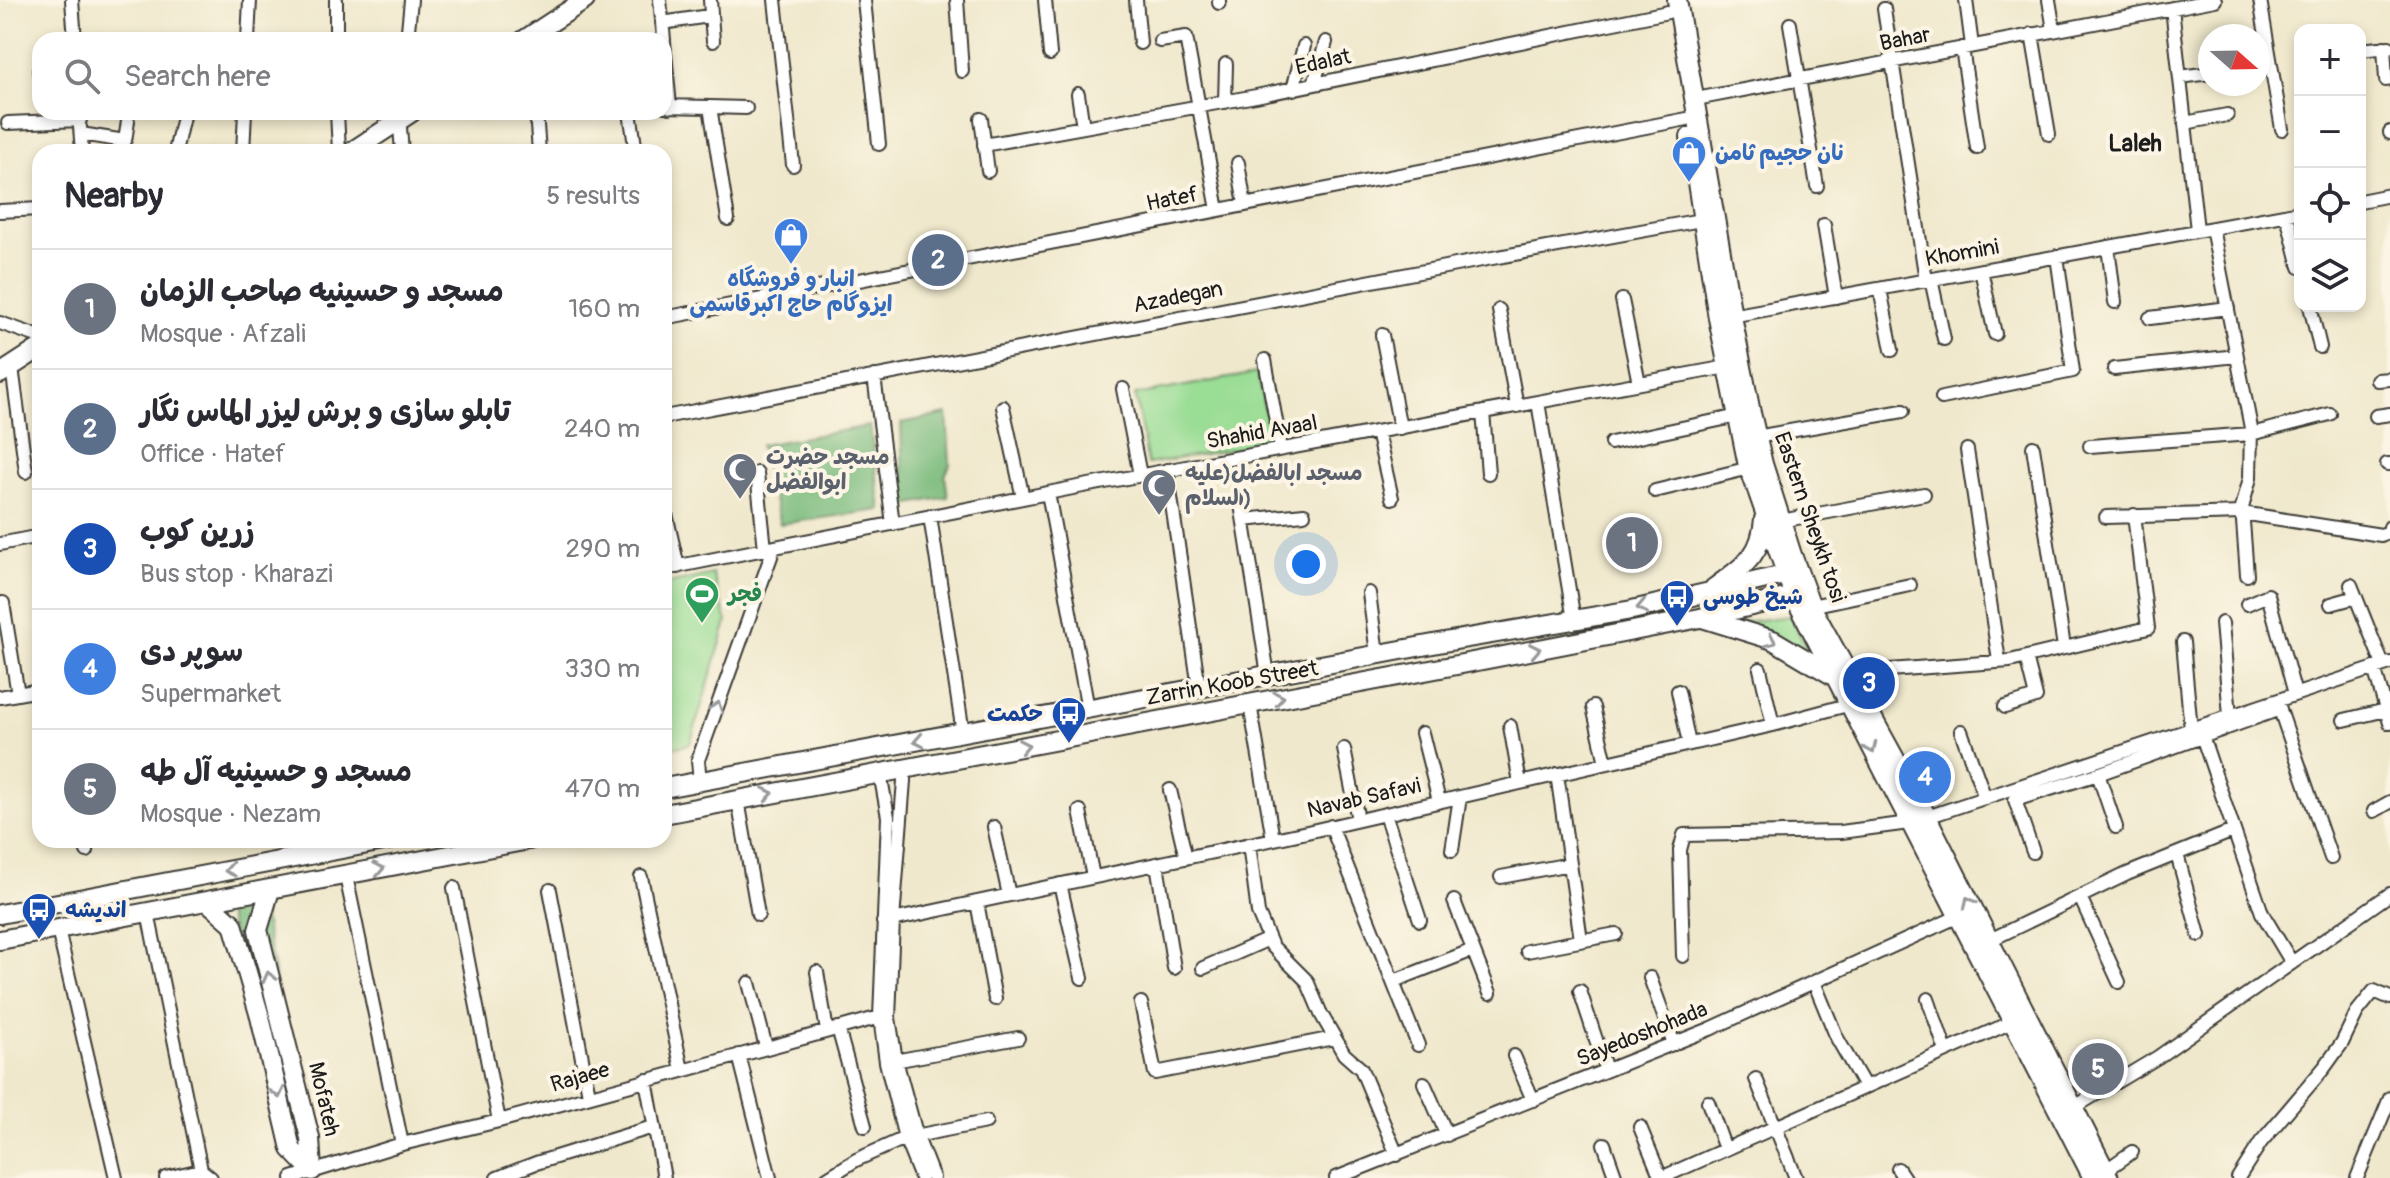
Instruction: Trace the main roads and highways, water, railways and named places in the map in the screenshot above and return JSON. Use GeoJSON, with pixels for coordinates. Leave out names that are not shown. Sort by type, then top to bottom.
{"type":"FeatureCollection","features":[{"type":"Feature","properties":{"kind":"main road"},"geometry":{"type":"LineString","coordinates":[[536,32],[563,7],[585,0]]}},
{"type":"Feature","properties":{"kind":"main road","name":"Eastern Sheykh tosi"},"geometry":{"type":"LineString","coordinates":[[1670,4],[1696,99],[1725,317],[1727,367],[1750,468],[1804,597],[1811,634],[1842,676],[1918,820],[1959,916],[2012,1022],[2096,1176]]}},
{"type":"Feature","properties":{"kind":"main road","name":"Eastern Sheykh tosi"},"geometry":{"type":"LineString","coordinates":[[1670,4],[1701,220],[1756,437],[1773,518]]}},
{"type":"Feature","properties":{"kind":"main road"},"geometry":{"type":"LineString","coordinates":[[362,144],[396,120]]}},
{"type":"Feature","properties":{"kind":"main road"},"geometry":{"type":"LineString","coordinates":[[6,370],[32,353]]}},
{"type":"Feature","properties":{"kind":"main road"},"geometry":{"type":"LineString","coordinates":[[1707,594],[1753,556],[1773,518]]}},
{"type":"Feature","properties":{"kind":"main road","name":"Zarrin Koob Street"},"geometry":{"type":"LineString","coordinates":[[672,787],[1574,620],[1793,574]]}},
{"type":"Feature","properties":{"kind":"main road","name":"Zarrin Koob Street"},"geometry":{"type":"LineString","coordinates":[[672,812],[1804,597]]}},
{"type":"Feature","properties":{"kind":"main road"},"geometry":{"type":"LineString","coordinates":[[1683,599],[1689,607],[1691,619],[1773,640],[1842,676]]}},
{"type":"Feature","properties":{"kind":"main road","name":"Eastern Sheykh tosi"},"geometry":{"type":"LineString","coordinates":[[1842,676],[1851,704],[1988,941],[2073,1108],[2096,1176]]}},
{"type":"Feature","properties":{"kind":"main road"},"geometry":{"type":"LineString","coordinates":[[847,779],[838,772],[839,765],[849,754]]}},
{"type":"Feature","properties":{"kind":"main road"},"geometry":{"type":"LineString","coordinates":[[811,761],[820,771],[817,781],[811,786]]}},
{"type":"Feature","properties":{"kind":"main road"},"geometry":{"type":"LineString","coordinates":[[0,914],[347,848]]}},
{"type":"Feature","properties":{"kind":"main road"},"geometry":{"type":"LineString","coordinates":[[0,940],[488,848]]}},
{"type":"Feature","properties":{"kind":"main road","name":"Mofateh"},"geometry":{"type":"LineString","coordinates":[[270,890],[258,930],[310,1138],[313,1175]]}},
{"type":"Feature","properties":{"kind":"main road","name":"Mofateh"},"geometry":{"type":"LineString","coordinates":[[208,902],[233,924],[260,1017],[291,1149],[313,1175]]}},
{"type":"Feature","properties":{"kind":"place","name":"نان حجیم ثامن"},"geometry":{"type":"Point","coordinates":[1689,184]}},
{"type":"Feature","properties":{"kind":"place","name":"تابلو سازی و برش لیزر الماس نگار"},"geometry":{"type":"Point","coordinates":[938,260]}},
{"type":"Feature","properties":{"kind":"place","name":"انبار و فروشگاه ایزوگام حاج اکبرقاسمی"},"geometry":{"type":"Point","coordinates":[791,266]}},
{"type":"Feature","properties":{"kind":"place","name":"مسجد حضرت ابوالفضل"},"geometry":{"type":"Point","coordinates":[740,501]}},
{"type":"Feature","properties":{"kind":"place","name":"مسجد ابالفضل(علیه السلام)"},"geometry":{"type":"Point","coordinates":[1159,517]}},
{"type":"Feature","properties":{"kind":"place","name":"مسجد و حسینیه صاحب الزمان"},"geometry":{"type":"Point","coordinates":[1632,543]}},
{"type":"Feature","properties":{"kind":"place","name":"فجر"},"geometry":{"type":"Point","coordinates":[702,625]}},
{"type":"Feature","properties":{"kind":"place","name":"شیخ طوسی"},"geometry":{"type":"Point","coordinates":[1677,628]}},
{"type":"Feature","properties":{"kind":"place","name":"زرین کوب"},"geometry":{"type":"Point","coordinates":[1869,683]}},
{"type":"Feature","properties":{"kind":"place","name":"حکمت"},"geometry":{"type":"Point","coordinates":[1069,745]}},
{"type":"Feature","properties":{"kind":"place","name":"سوپر دی"},"geometry":{"type":"Point","coordinates":[1925,777]}},
{"type":"Feature","properties":{"kind":"place","name":"اندیشه"},"geometry":{"type":"Point","coordinates":[39,941]}},
{"type":"Feature","properties":{"kind":"place","name":"مسجد و حسینیه آل طه"},"geometry":{"type":"Point","coordinates":[2098,1069]}},
{"type":"Feature","properties":{"kind":"district","name":"Laleh"},"geometry":{"type":"Point","coordinates":[2135,143]}}]}
